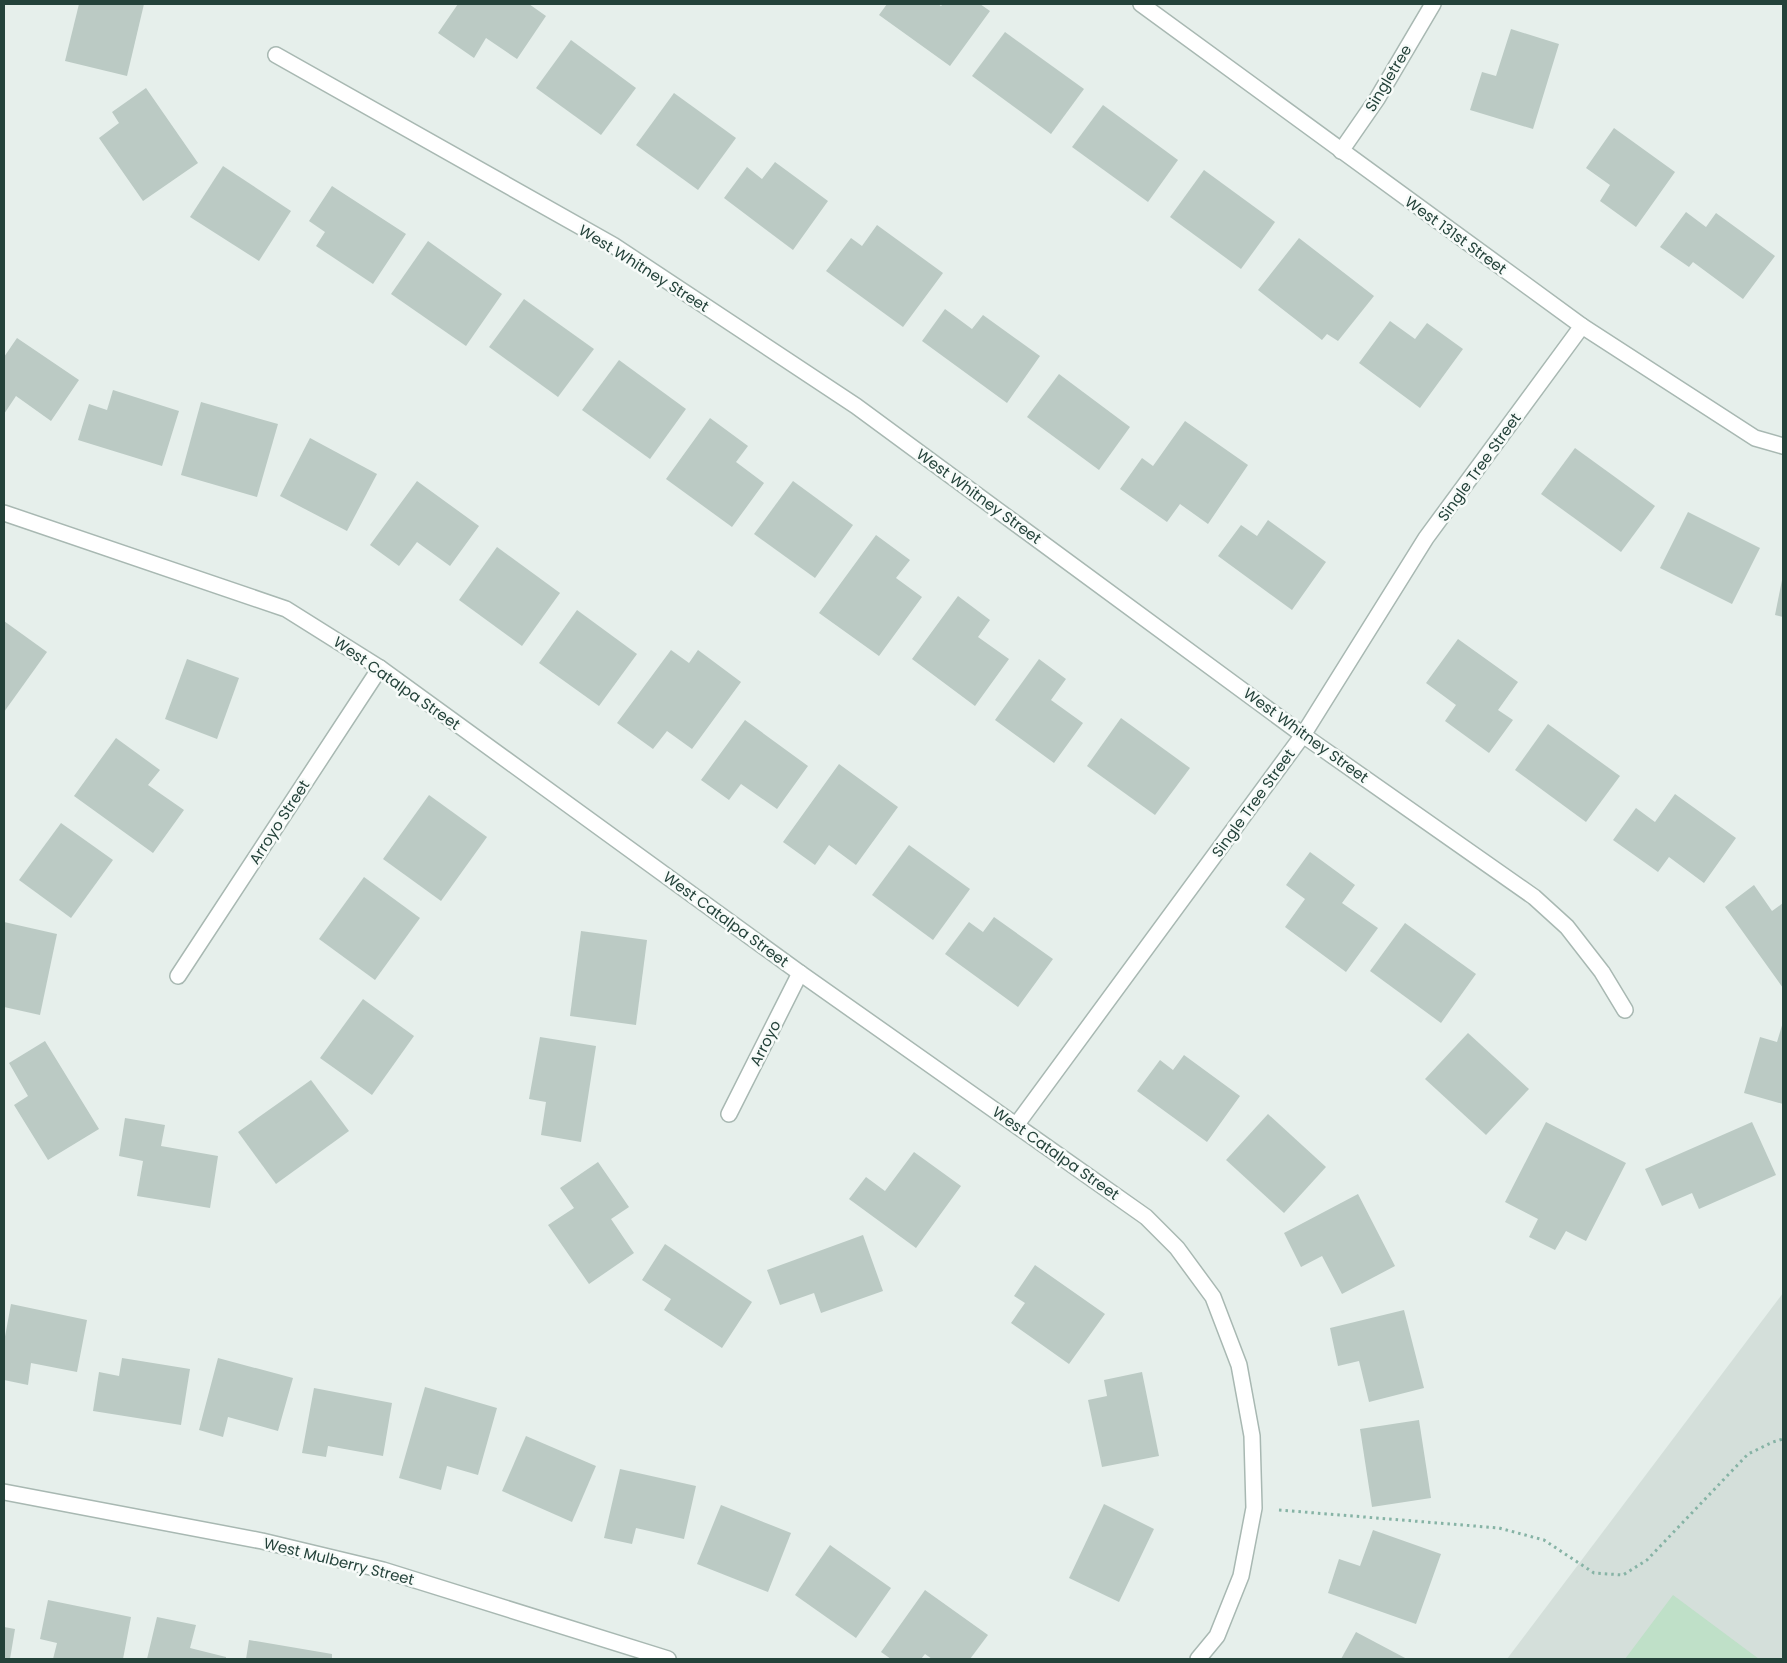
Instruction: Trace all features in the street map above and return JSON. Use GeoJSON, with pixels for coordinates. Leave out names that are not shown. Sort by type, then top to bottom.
{"type":"FeatureCollection","features":[{"type":"Feature","properties":{"kind":"street","name":"West 131st Street"},"geometry":{"type":"LineString","coordinates":[[1141,4],[1582,326],[1755,438],[1783,446]]}},
{"type":"Feature","properties":{"kind":"street","name":"Singletree"},"geometry":{"type":"LineString","coordinates":[[1341,151],[1377,99],[1433,4]]}},
{"type":"Feature","properties":{"kind":"street","name":"West Whitney Street"},"geometry":{"type":"LineString","coordinates":[[276,55],[613,245],[848,401],[1303,734],[1534,897],[1567,927],[1602,972],[1625,1010]]}},
{"type":"Feature","properties":{"kind":"street","name":"Single Tree Street"},"geometry":{"type":"LineString","coordinates":[[1017,1124],[1303,734],[1426,538],[1582,326]]}},
{"type":"Feature","properties":{"kind":"street","name":"West Catalpa Street"},"geometry":{"type":"LineString","coordinates":[[4,514],[286,609],[380,668],[800,973],[1017,1124],[1146,1217],[1177,1248],[1213,1297],[1240,1373],[1252,1436],[1254,1508],[1241,1576],[1217,1636],[1198,1659]]}},
{"type":"Feature","properties":{"kind":"street","name":"Arroyo Street"},"geometry":{"type":"LineString","coordinates":[[178,976],[380,668]]}},
{"type":"Feature","properties":{"kind":"street","name":"Arroyo"},"geometry":{"type":"LineString","coordinates":[[729,1114],[800,973]]}},
{"type":"Feature","properties":{"kind":"street","name":"West Mulberry Street"},"geometry":{"type":"LineString","coordinates":[[4,1492],[262,1541],[383,1570],[668,1659]]}},
{"type":"Feature","properties":{"kind":"path"},"geometry":{"type":"LineString","coordinates":[[1254,1508],[1499,1528],[1544,1540],[1594,1573],[1623,1576],[1647,1560],[1748,1454],[1783,1439]]}},
{"type":"Feature","properties":{"kind":"shaded area"},"geometry":{"type":"Polygon","coordinates":[[[1783,1293],[1783,1659],[1507,1659],[1783,1293]]]}},
{"type":"Feature","properties":{"kind":"green space"},"geometry":{"type":"Polygon","coordinates":[[[1673,1595],[1759,1659],[1625,1659],[1673,1595]]]}},
{"type":"Feature","properties":{"kind":"building"},"geometry":{"type":"Polygon","coordinates":[[[79,4],[144,4],[127,76],[65,61],[79,4]]]}},
{"type":"Feature","properties":{"kind":"building"},"geometry":{"type":"Polygon","coordinates":[[[458,4],[529,4],[546,16],[517,59],[486,38],[474,58],[438,33],[458,4]]]}},
{"type":"Feature","properties":{"kind":"building"},"geometry":{"type":"Polygon","coordinates":[[[887,4],[938,4],[941,6],[943,4],[980,4],[990,11],[950,66],[879,15],[887,4]]]}},
{"type":"Feature","properties":{"kind":"building"},"geometry":{"type":"Polygon","coordinates":[[[1511,29],[1559,44],[1533,129],[1470,110],[1482,72],[1496,76],[1511,29]]]}},
{"type":"Feature","properties":{"kind":"building"},"geometry":{"type":"Polygon","coordinates":[[[1005,32],[1084,89],[1051,134],[972,76],[1005,32]]]}},
{"type":"Feature","properties":{"kind":"building"},"geometry":{"type":"Polygon","coordinates":[[[571,40],[636,88],[601,135],[536,88],[571,40]]]}},
{"type":"Feature","properties":{"kind":"building"},"geometry":{"type":"Polygon","coordinates":[[[146,88],[198,163],[143,201],[99,138],[119,123],[112,112],[146,88]]]}},
{"type":"Feature","properties":{"kind":"building"},"geometry":{"type":"Polygon","coordinates":[[[674,93],[736,138],[698,190],[636,145],[674,93]]]}},
{"type":"Feature","properties":{"kind":"building"},"geometry":{"type":"Polygon","coordinates":[[[1103,105],[1178,160],[1148,202],[1072,147],[1103,105]]]}},
{"type":"Feature","properties":{"kind":"building"},"geometry":{"type":"Polygon","coordinates":[[[1614,128],[1675,172],[1636,227],[1600,201],[1610,185],[1586,168],[1614,128]]]}},
{"type":"Feature","properties":{"kind":"building"},"geometry":{"type":"Polygon","coordinates":[[[775,162],[828,201],[793,250],[724,198],[747,167],[762,179],[775,162]]]}},
{"type":"Feature","properties":{"kind":"building"},"geometry":{"type":"Polygon","coordinates":[[[223,166],[291,211],[259,261],[190,217],[223,166]]]}},
{"type":"Feature","properties":{"kind":"building"},"geometry":{"type":"Polygon","coordinates":[[[1204,170],[1275,222],[1241,269],[1170,217],[1204,170]]]}},
{"type":"Feature","properties":{"kind":"building"},"geometry":{"type":"Polygon","coordinates":[[[332,186],[406,234],[373,284],[316,246],[325,232],[309,221],[332,186]]]}},
{"type":"Feature","properties":{"kind":"building"},"geometry":{"type":"Polygon","coordinates":[[[1686,212],[1706,227],[1716,213],[1775,256],[1743,299],[1693,262],[1689,267],[1660,247],[1686,212]]]}},
{"type":"Feature","properties":{"kind":"building"},"geometry":{"type":"Polygon","coordinates":[[[877,225],[943,273],[903,327],[826,271],[851,238],[862,246],[877,225]]]}},
{"type":"Feature","properties":{"kind":"building"},"geometry":{"type":"Polygon","coordinates":[[[1299,238],[1374,296],[1338,341],[1327,334],[1322,340],[1258,290],[1299,238]]]}},
{"type":"Feature","properties":{"kind":"building"},"geometry":{"type":"Polygon","coordinates":[[[428,241],[502,294],[466,346],[391,294],[428,241]]]}},
{"type":"Feature","properties":{"kind":"building"},"geometry":{"type":"Polygon","coordinates":[[[524,299],[594,349],[558,397],[489,347],[524,299]]]}},
{"type":"Feature","properties":{"kind":"building"},"geometry":{"type":"Polygon","coordinates":[[[945,309],[972,329],[983,315],[1040,356],[1007,403],[922,341],[945,309]]]}},
{"type":"Feature","properties":{"kind":"building"},"geometry":{"type":"Polygon","coordinates":[[[1390,321],[1415,339],[1427,323],[1463,349],[1420,408],[1359,363],[1390,321]]]}},
{"type":"Feature","properties":{"kind":"building"},"geometry":{"type":"Polygon","coordinates":[[[17,338],[79,380],[51,421],[16,396],[4,414],[4,357],[17,338]]]}},
{"type":"Feature","properties":{"kind":"building"},"geometry":{"type":"Polygon","coordinates":[[[619,360],[686,409],[650,459],[582,410],[619,360]]]}},
{"type":"Feature","properties":{"kind":"building"},"geometry":{"type":"Polygon","coordinates":[[[1059,374],[1130,427],[1099,470],[1027,417],[1059,374]]]}},
{"type":"Feature","properties":{"kind":"building"},"geometry":{"type":"Polygon","coordinates":[[[113,390],[179,411],[162,466],[78,440],[89,404],[107,410],[113,390]]]}},
{"type":"Feature","properties":{"kind":"building"},"geometry":{"type":"Polygon","coordinates":[[[201,402],[278,424],[257,497],[181,475],[201,402]]]}},
{"type":"Feature","properties":{"kind":"building"},"geometry":{"type":"Polygon","coordinates":[[[710,418],[748,446],[736,462],[764,483],[732,527],[666,479],[710,418]]]}},
{"type":"Feature","properties":{"kind":"building"},"geometry":{"type":"Polygon","coordinates":[[[1185,421],[1248,465],[1208,524],[1180,504],[1167,522],[1120,489],[1142,458],[1153,466],[1185,421]]]}},
{"type":"Feature","properties":{"kind":"building"},"geometry":{"type":"Polygon","coordinates":[[[310,438],[377,474],[347,531],[280,496],[310,438]]]}},
{"type":"Feature","properties":{"kind":"building"},"geometry":{"type":"Polygon","coordinates":[[[1575,448],[1655,506],[1621,552],[1541,494],[1575,448]]]}},
{"type":"Feature","properties":{"kind":"building"},"geometry":{"type":"Polygon","coordinates":[[[417,481],[479,526],[450,566],[417,542],[399,566],[370,545],[417,481]]]}},
{"type":"Feature","properties":{"kind":"building"},"geometry":{"type":"Polygon","coordinates":[[[793,481],[853,525],[815,578],[754,534],[793,481]]]}},
{"type":"Feature","properties":{"kind":"building"},"geometry":{"type":"Polygon","coordinates":[[[1688,512],[1760,548],[1732,604],[1660,568],[1688,512]]]}},
{"type":"Feature","properties":{"kind":"building"},"geometry":{"type":"Polygon","coordinates":[[[1268,520],[1326,562],[1292,610],[1218,556],[1241,525],[1257,536],[1268,520]]]}},
{"type":"Feature","properties":{"kind":"building"},"geometry":{"type":"Polygon","coordinates":[[[876,535],[910,560],[896,578],[922,597],[879,656],[819,613],[876,535]]]}},
{"type":"Feature","properties":{"kind":"building"},"geometry":{"type":"Polygon","coordinates":[[[497,547],[560,593],[522,646],[459,600],[497,547]]]}},
{"type":"Feature","properties":{"kind":"building"},"geometry":{"type":"Polygon","coordinates":[[[1783,580],[1783,617],[1775,615],[1783,580]]]}},
{"type":"Feature","properties":{"kind":"building"},"geometry":{"type":"Polygon","coordinates":[[[958,596],[990,620],[978,637],[1009,659],[975,706],[912,659],[958,596]]]}},
{"type":"Feature","properties":{"kind":"building"},"geometry":{"type":"Polygon","coordinates":[[[577,610],[637,654],[599,706],[539,663],[577,610]]]}},
{"type":"Feature","properties":{"kind":"building"},"geometry":{"type":"Polygon","coordinates":[[[4,621],[47,652],[4,712],[4,621]]]}},
{"type":"Feature","properties":{"kind":"building"},"geometry":{"type":"Polygon","coordinates":[[[1458,639],[1518,682],[1498,710],[1513,720],[1489,753],[1445,721],[1456,705],[1426,683],[1458,639]]]}},
{"type":"Feature","properties":{"kind":"building"},"geometry":{"type":"Polygon","coordinates":[[[671,650],[689,663],[698,650],[741,682],[692,749],[667,731],[653,749],[617,723],[671,650]]]}},
{"type":"Feature","properties":{"kind":"building"},"geometry":{"type":"Polygon","coordinates":[[[187,659],[239,678],[217,739],[165,719],[187,659]]]}},
{"type":"Feature","properties":{"kind":"building"},"geometry":{"type":"Polygon","coordinates":[[[1039,659],[1066,679],[1051,700],[1083,723],[1054,763],[995,720],[1039,659]]]}},
{"type":"Feature","properties":{"kind":"building"},"geometry":{"type":"Polygon","coordinates":[[[1121,718],[1190,768],[1155,815],[1087,766],[1121,718]]]}},
{"type":"Feature","properties":{"kind":"building"},"geometry":{"type":"Polygon","coordinates":[[[745,720],[808,766],[777,809],[741,784],[729,800],[701,780],[745,720]]]}},
{"type":"Feature","properties":{"kind":"building"},"geometry":{"type":"Polygon","coordinates":[[[1548,724],[1620,776],[1586,822],[1515,770],[1548,724]]]}},
{"type":"Feature","properties":{"kind":"building"},"geometry":{"type":"Polygon","coordinates":[[[116,738],[160,770],[148,785],[184,810],[153,853],[74,796],[116,738]]]}},
{"type":"Feature","properties":{"kind":"building"},"geometry":{"type":"Polygon","coordinates":[[[839,764],[898,807],[856,865],[829,845],[815,865],[783,842],[839,764]]]}},
{"type":"Feature","properties":{"kind":"building"},"geometry":{"type":"Polygon","coordinates":[[[1675,794],[1736,838],[1704,883],[1669,857],[1658,872],[1613,840],[1636,808],[1655,822],[1675,794]]]}},
{"type":"Feature","properties":{"kind":"building"},"geometry":{"type":"Polygon","coordinates":[[[429,795],[487,837],[441,901],[383,859],[429,795]]]}},
{"type":"Feature","properties":{"kind":"building"},"geometry":{"type":"Polygon","coordinates":[[[61,823],[113,860],[71,918],[19,880],[61,823]]]}},
{"type":"Feature","properties":{"kind":"building"},"geometry":{"type":"Polygon","coordinates":[[[909,845],[970,889],[933,940],[872,895],[909,845]]]}},
{"type":"Feature","properties":{"kind":"building"},"geometry":{"type":"Polygon","coordinates":[[[1310,852],[1355,885],[1342,903],[1378,928],[1346,972],[1285,927],[1305,899],[1286,885],[1310,852]]]}},
{"type":"Feature","properties":{"kind":"building"},"geometry":{"type":"Polygon","coordinates":[[[364,877],[420,918],[375,980],[319,939],[364,877]]]}},
{"type":"Feature","properties":{"kind":"building"},"geometry":{"type":"Polygon","coordinates":[[[1754,885],[1772,911],[1783,903],[1783,988],[1725,907],[1754,885]]]}},
{"type":"Feature","properties":{"kind":"building"},"geometry":{"type":"Polygon","coordinates":[[[994,917],[1053,959],[1018,1007],[945,954],[969,922],[983,932],[994,917]]]}},
{"type":"Feature","properties":{"kind":"building"},"geometry":{"type":"Polygon","coordinates":[[[4,922],[57,934],[40,1015],[4,1007],[4,922]]]}},
{"type":"Feature","properties":{"kind":"building"},"geometry":{"type":"Polygon","coordinates":[[[1405,923],[1476,974],[1441,1023],[1370,971],[1405,923]]]}},
{"type":"Feature","properties":{"kind":"building"},"geometry":{"type":"Polygon","coordinates":[[[581,931],[647,940],[636,1025],[570,1016],[581,931]]]}},
{"type":"Feature","properties":{"kind":"building"},"geometry":{"type":"Polygon","coordinates":[[[363,999],[414,1036],[372,1095],[320,1058],[363,999]]]}},
{"type":"Feature","properties":{"kind":"building"},"geometry":{"type":"Polygon","coordinates":[[[1783,1022],[1783,1104],[1744,1093],[1760,1037],[1777,1042],[1783,1022]]]}},
{"type":"Feature","properties":{"kind":"building"},"geometry":{"type":"Polygon","coordinates":[[[1468,1033],[1529,1089],[1486,1135],[1425,1079],[1468,1033]]]}},
{"type":"Feature","properties":{"kind":"building"},"geometry":{"type":"Polygon","coordinates":[[[540,1037],[596,1046],[581,1142],[541,1135],[546,1102],[529,1099],[540,1037]]]}},
{"type":"Feature","properties":{"kind":"building"},"geometry":{"type":"Polygon","coordinates":[[[45,1041],[99,1129],[48,1160],[14,1105],[28,1096],[9,1063],[45,1041]]]}},
{"type":"Feature","properties":{"kind":"building"},"geometry":{"type":"Polygon","coordinates":[[[1184,1055],[1240,1096],[1207,1142],[1137,1091],[1160,1060],[1173,1070],[1184,1055]]]}},
{"type":"Feature","properties":{"kind":"building"},"geometry":{"type":"Polygon","coordinates":[[[311,1080],[349,1131],[276,1184],[238,1132],[311,1080]]]}},
{"type":"Feature","properties":{"kind":"building"},"geometry":{"type":"Polygon","coordinates":[[[1268,1114],[1326,1167],[1284,1213],[1226,1160],[1268,1114]]]}},
{"type":"Feature","properties":{"kind":"building"},"geometry":{"type":"Polygon","coordinates":[[[125,1118],[165,1125],[161,1146],[218,1156],[210,1208],[137,1196],[143,1161],[119,1156],[125,1118]]]}},
{"type":"Feature","properties":{"kind":"building"},"geometry":{"type":"Polygon","coordinates":[[[1546,1122],[1626,1163],[1586,1241],[1566,1231],[1555,1250],[1529,1237],[1538,1219],[1505,1202],[1546,1122]]]}},
{"type":"Feature","properties":{"kind":"building"},"geometry":{"type":"Polygon","coordinates":[[[1752,1122],[1776,1175],[1699,1209],[1692,1193],[1662,1206],[1645,1169],[1752,1122]]]}},
{"type":"Feature","properties":{"kind":"building"},"geometry":{"type":"Polygon","coordinates":[[[914,1152],[961,1186],[916,1248],[849,1199],[866,1177],[885,1191],[914,1152]]]}},
{"type":"Feature","properties":{"kind":"building"},"geometry":{"type":"Polygon","coordinates":[[[598,1162],[629,1207],[611,1219],[634,1253],[589,1284],[548,1225],[574,1208],[560,1188],[598,1162]]]}},
{"type":"Feature","properties":{"kind":"building"},"geometry":{"type":"Polygon","coordinates":[[[1358,1194],[1395,1266],[1342,1294],[1322,1256],[1301,1267],[1284,1233],[1358,1194]]]}},
{"type":"Feature","properties":{"kind":"building"},"geometry":{"type":"Polygon","coordinates":[[[863,1235],[883,1291],[821,1313],[814,1293],[780,1305],[767,1270],[863,1235]]]}},
{"type":"Feature","properties":{"kind":"building"},"geometry":{"type":"Polygon","coordinates":[[[665,1244],[752,1302],[722,1348],[664,1310],[671,1299],[642,1280],[665,1244]]]}},
{"type":"Feature","properties":{"kind":"building"},"geometry":{"type":"Polygon","coordinates":[[[1035,1265],[1105,1314],[1069,1364],[1011,1323],[1025,1303],[1014,1296],[1035,1265]]]}},
{"type":"Feature","properties":{"kind":"building"},"geometry":{"type":"Polygon","coordinates":[[[11,1304],[87,1320],[77,1372],[31,1363],[28,1385],[4,1380],[4,1342],[11,1304]]]}},
{"type":"Feature","properties":{"kind":"building"},"geometry":{"type":"Polygon","coordinates":[[[1404,1310],[1424,1388],[1369,1402],[1359,1361],[1338,1366],[1330,1328],[1404,1310]]]}},
{"type":"Feature","properties":{"kind":"building"},"geometry":{"type":"Polygon","coordinates":[[[122,1358],[190,1369],[181,1425],[93,1411],[99,1372],[119,1376],[122,1358]]]}},
{"type":"Feature","properties":{"kind":"building"},"geometry":{"type":"Polygon","coordinates":[[[218,1358],[293,1378],[278,1431],[228,1417],[223,1437],[199,1430],[218,1358]]]}},
{"type":"Feature","properties":{"kind":"building"},"geometry":{"type":"Polygon","coordinates":[[[1142,1372],[1159,1456],[1102,1467],[1088,1400],[1107,1396],[1104,1380],[1142,1372]]]}},
{"type":"Feature","properties":{"kind":"building"},"geometry":{"type":"Polygon","coordinates":[[[425,1387],[497,1408],[478,1475],[447,1466],[441,1490],[399,1478],[425,1387]]]}},
{"type":"Feature","properties":{"kind":"building"},"geometry":{"type":"Polygon","coordinates":[[[314,1388],[392,1403],[383,1456],[328,1446],[326,1457],[302,1453],[314,1388]]]}},
{"type":"Feature","properties":{"kind":"building"},"geometry":{"type":"Polygon","coordinates":[[[1419,1420],[1431,1498],[1372,1507],[1360,1429],[1419,1420]]]}},
{"type":"Feature","properties":{"kind":"building"},"geometry":{"type":"Polygon","coordinates":[[[526,1436],[596,1466],[572,1522],[502,1491],[526,1436]]]}},
{"type":"Feature","properties":{"kind":"building"},"geometry":{"type":"Polygon","coordinates":[[[620,1469],[696,1486],[684,1539],[636,1528],[632,1544],[604,1538],[620,1469]]]}},
{"type":"Feature","properties":{"kind":"building"},"geometry":{"type":"Polygon","coordinates":[[[1104,1504],[1154,1529],[1119,1602],[1069,1578],[1104,1504]]]}},
{"type":"Feature","properties":{"kind":"building"},"geometry":{"type":"Polygon","coordinates":[[[721,1505],[791,1533],[768,1592],[697,1564],[721,1505]]]}},
{"type":"Feature","properties":{"kind":"building"},"geometry":{"type":"Polygon","coordinates":[[[1373,1530],[1441,1554],[1416,1624],[1328,1593],[1339,1559],[1360,1566],[1373,1530]]]}},
{"type":"Feature","properties":{"kind":"building"},"geometry":{"type":"Polygon","coordinates":[[[830,1545],[891,1588],[856,1638],[795,1595],[830,1545]]]}},
{"type":"Feature","properties":{"kind":"building"},"geometry":{"type":"Polygon","coordinates":[[[925,1590],[988,1635],[970,1659],[932,1659],[925,1654],[921,1659],[891,1659],[881,1652],[925,1590]]]}},
{"type":"Feature","properties":{"kind":"building"},"geometry":{"type":"Polygon","coordinates":[[[48,1600],[131,1617],[123,1659],[53,1659],[57,1643],[40,1639],[48,1600]]]}},
{"type":"Feature","properties":{"kind":"building"},"geometry":{"type":"Polygon","coordinates":[[[157,1617],[196,1625],[190,1648],[226,1657],[226,1659],[147,1659],[157,1617]]]}},
{"type":"Feature","properties":{"kind":"building"},"geometry":{"type":"Polygon","coordinates":[[[4,1627],[15,1629],[10,1659],[4,1659],[4,1627]]]}},
{"type":"Feature","properties":{"kind":"building"},"geometry":{"type":"Polygon","coordinates":[[[1356,1632],[1407,1659],[1341,1659],[1356,1632]]]}},
{"type":"Feature","properties":{"kind":"building"},"geometry":{"type":"Polygon","coordinates":[[[249,1640],[332,1654],[332,1659],[246,1659],[249,1640]]]}}]}
